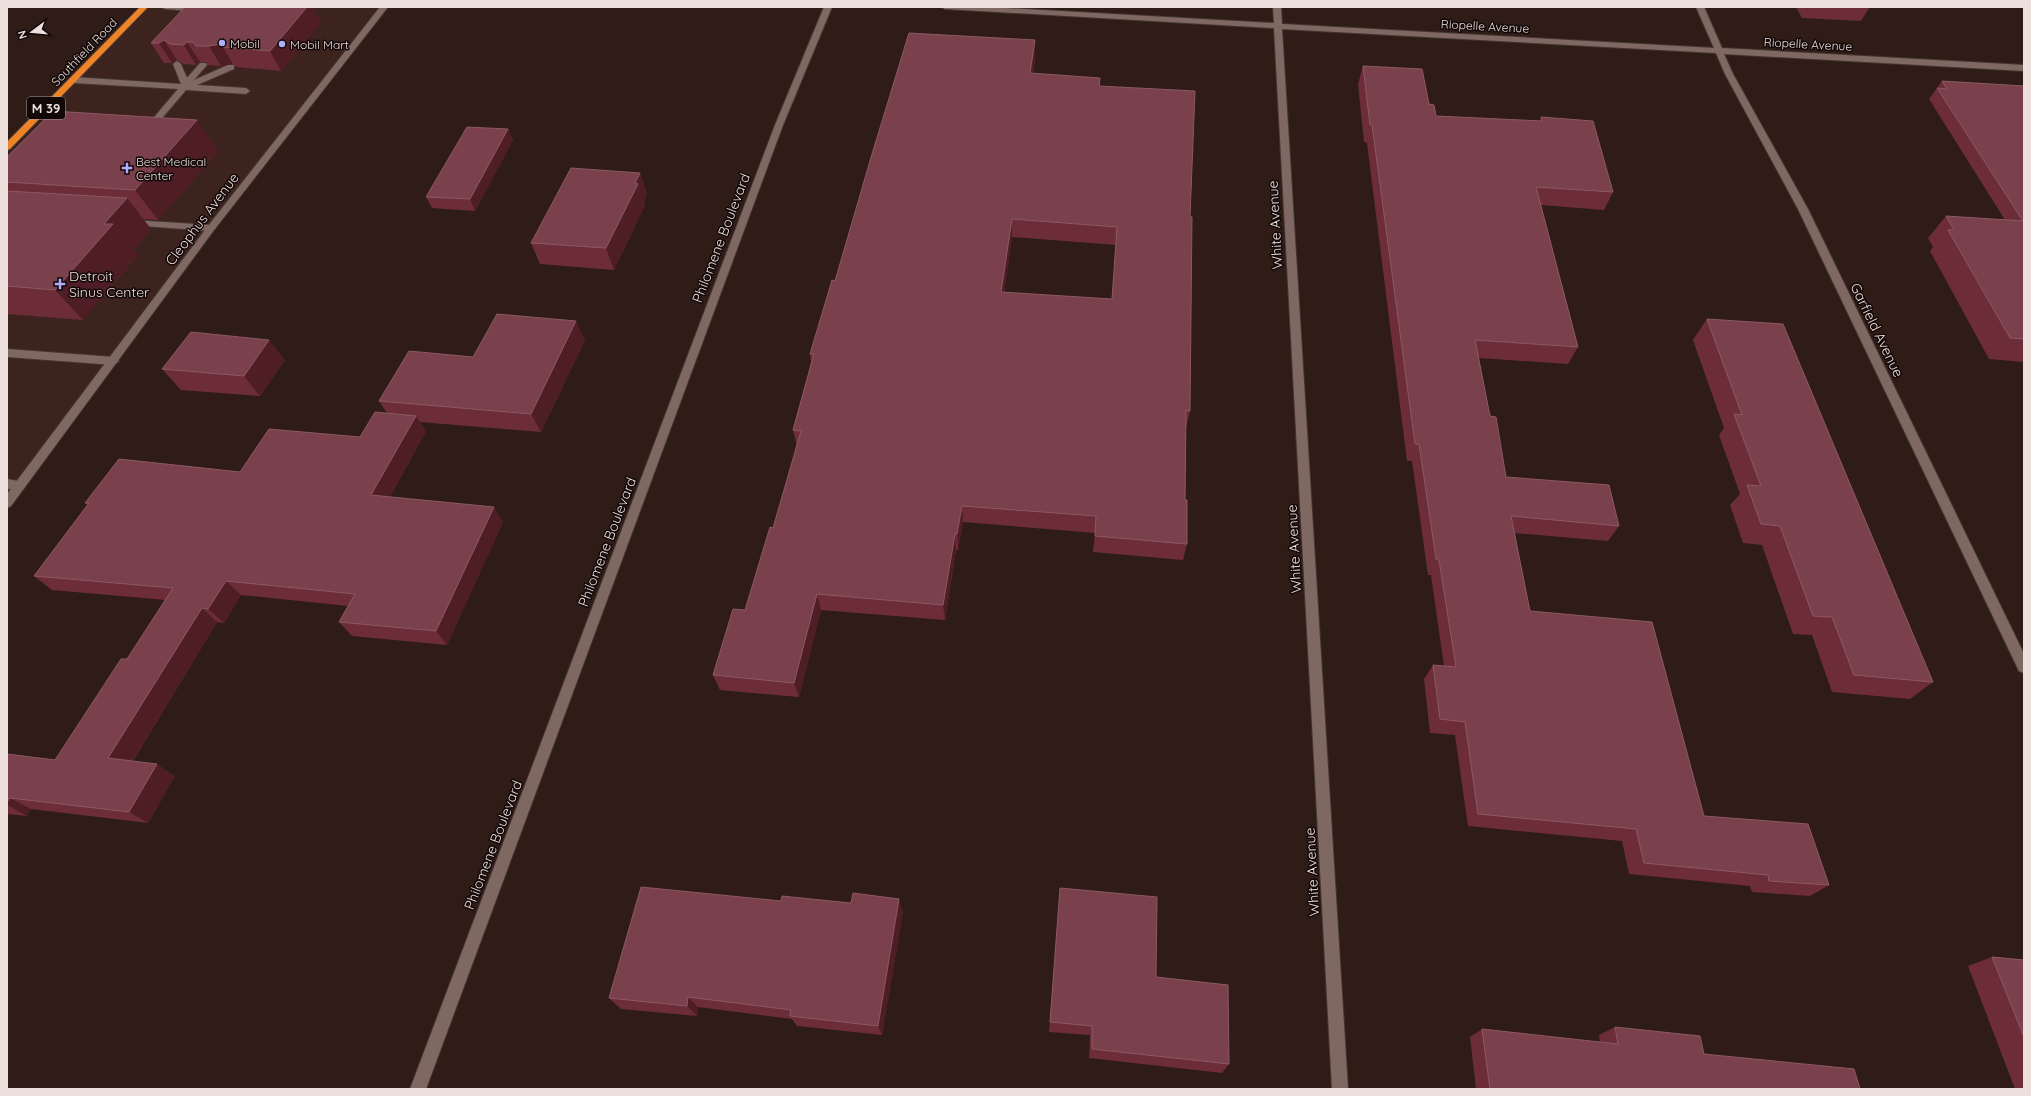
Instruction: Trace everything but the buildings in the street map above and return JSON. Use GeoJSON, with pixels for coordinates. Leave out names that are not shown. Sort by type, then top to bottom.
{"type":"FeatureCollection","features":[{"type":"Feature","properties":{"kind":"highway","name":"Southfield Road"},"geometry":{"type":"LineString","coordinates":[[7,147],[144,7]]}},
{"type":"Feature","properties":{"kind":"street"},"geometry":{"type":"LineString","coordinates":[[165,7],[199,9],[227,7]]}},
{"type":"Feature","properties":{"kind":"street"},"geometry":{"type":"LineString","coordinates":[[220,17],[227,7]]}},
{"type":"Feature","properties":{"kind":"street","name":"Cleophus Avenue"},"geometry":{"type":"LineString","coordinates":[[7,503],[114,361],[211,228],[384,7]]}},
{"type":"Feature","properties":{"kind":"street","name":"Philomene Boulevard"},"geometry":{"type":"LineString","coordinates":[[418,1089],[779,125],[828,7]]}},
{"type":"Feature","properties":{"kind":"street","name":"Riopelle Avenue"},"geometry":{"type":"LineString","coordinates":[[945,7],[1719,52],[2024,68]]}},
{"type":"Feature","properties":{"kind":"street","name":"White Avenue"},"geometry":{"type":"LineString","coordinates":[[1277,7],[1340,1089]]}},
{"type":"Feature","properties":{"kind":"street","name":"Garfield Avenue"},"geometry":{"type":"LineString","coordinates":[[1700,7],[1719,52],[1803,209],[2024,667]]}},
{"type":"Feature","properties":{"kind":"street"},"geometry":{"type":"LineString","coordinates":[[177,64],[186,87]]}},
{"type":"Feature","properties":{"kind":"street"},"geometry":{"type":"LineString","coordinates":[[154,122],[186,87],[203,65]]}},
{"type":"Feature","properties":{"kind":"street"},"geometry":{"type":"LineString","coordinates":[[186,87],[232,67]]}},
{"type":"Feature","properties":{"kind":"street"},"geometry":{"type":"LineString","coordinates":[[73,80],[246,91]]}},
{"type":"Feature","properties":{"kind":"street"},"geometry":{"type":"LineString","coordinates":[[125,223],[211,228]]}},
{"type":"Feature","properties":{"kind":"street"},"geometry":{"type":"LineString","coordinates":[[7,353],[114,361]]}},
{"type":"Feature","properties":{"kind":"street"},"geometry":{"type":"LineString","coordinates":[[7,484],[20,486]]}},
{"type":"Feature","properties":{"kind":"shaded area"},"geometry":{"type":"Polygon","coordinates":[[[144,7],[384,7],[7,503],[7,147],[144,7]]]}},
{"type":"Feature","properties":{"kind":"place","name":"Mobil"},"geometry":{"type":"Point","coordinates":[222,43]}},
{"type":"Feature","properties":{"kind":"place","name":"Mobil Mart"},"geometry":{"type":"Point","coordinates":[282,44]}},
{"type":"Feature","properties":{"kind":"place","name":"Best Medical Center"},"geometry":{"type":"Point","coordinates":[127,168]}},
{"type":"Feature","properties":{"kind":"place","name":"Detroit Sinus Center"},"geometry":{"type":"Point","coordinates":[60,284]}}]}
